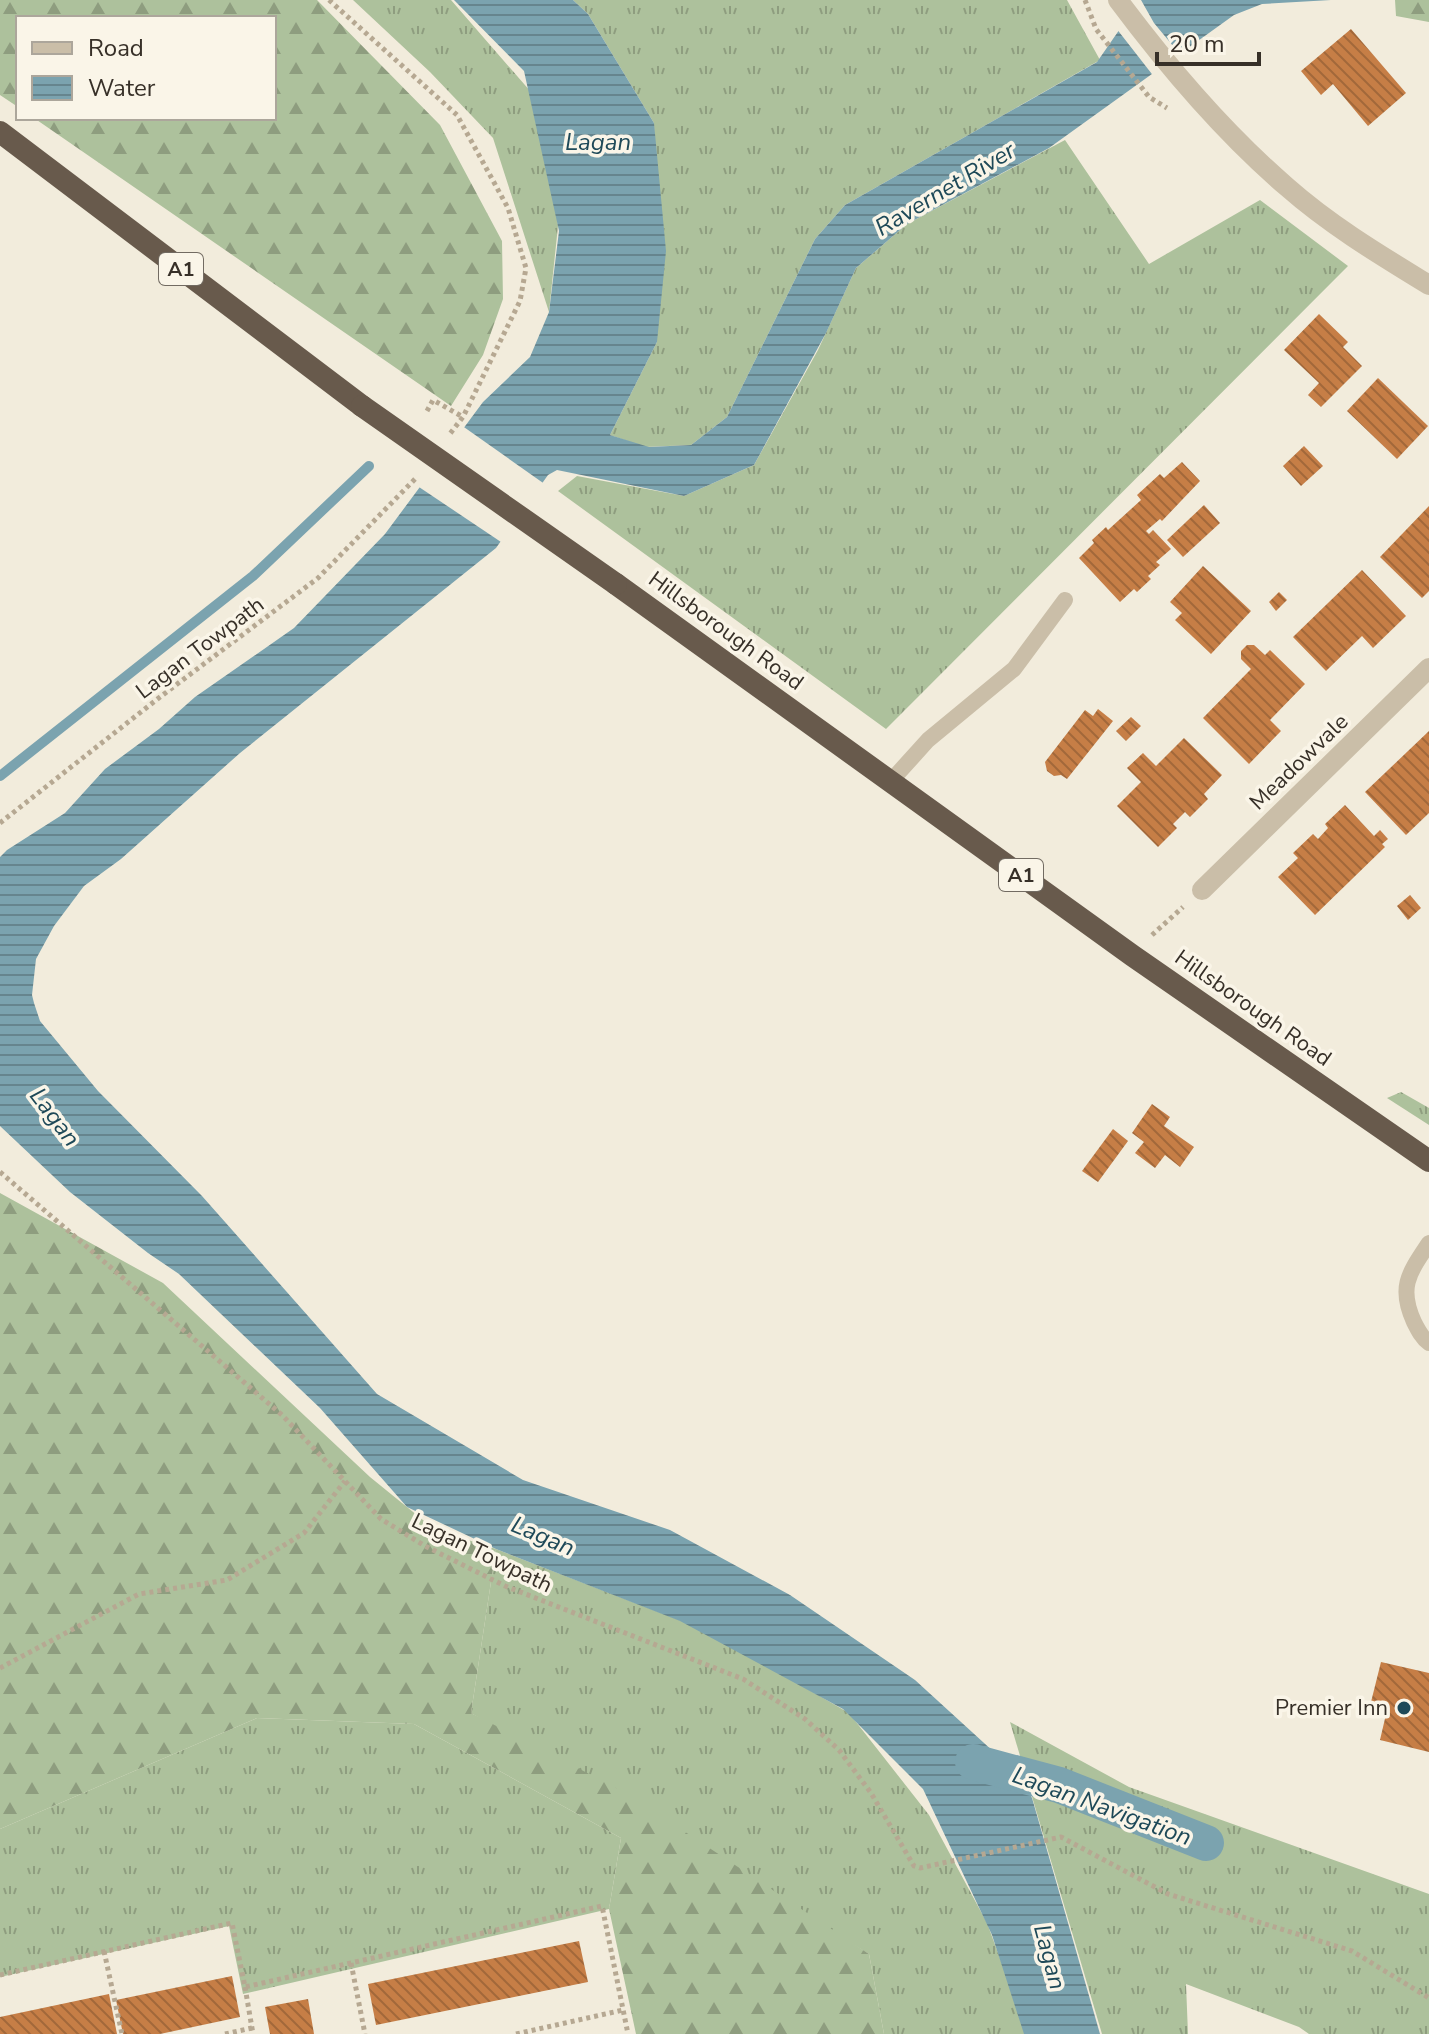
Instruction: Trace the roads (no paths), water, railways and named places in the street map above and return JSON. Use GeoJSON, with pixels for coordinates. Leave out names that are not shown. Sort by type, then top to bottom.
{"type":"FeatureCollection","features":[{"type":"Feature","properties":{"kind":"highway","name":"Hillsborough Road"},"geometry":{"type":"LineString","coordinates":[[0,132],[362,406],[616,584],[1133,956],[1429,1161]]}},
{"type":"Feature","properties":{"kind":"street"},"geometry":{"type":"LineString","coordinates":[[1118,0],[1192,92],[1233,137],[1288,188],[1357,241],[1429,285]]}},
{"type":"Feature","properties":{"kind":"street","name":"Meadowvale"},"geometry":{"type":"LineString","coordinates":[[1202,890],[1429,668]]}},
{"type":"Feature","properties":{"kind":"lane"},"geometry":{"type":"LineString","coordinates":[[891,781],[928,740],[1014,669],[1065,600]]}},
{"type":"Feature","properties":{"kind":"lane"},"geometry":{"type":"LineString","coordinates":[[1429,1243],[1411,1270],[1405,1302],[1415,1325],[1429,1343]]}},
{"type":"Feature","properties":{"kind":"water"},"geometry":{"type":"Polygon","coordinates":[[[454,0],[573,0],[588,14],[654,123],[666,251],[657,342],[610,435],[649,447],[691,445],[727,417],[815,239],[845,205],[1097,62],[1140,0],[1331,0],[1262,4],[1234,15],[1049,148],[907,224],[856,268],[826,333],[754,465],[684,496],[557,470],[548,475],[496,548],[240,753],[121,859],[84,886],[54,926],[36,959],[32,995],[40,1021],[98,1091],[202,1196],[377,1394],[523,1480],[670,1530],[790,1595],[915,1680],[1019,1775],[1032,1798],[1100,2034],[1024,2034],[992,1935],[923,1789],[843,1709],[680,1621],[496,1549],[407,1507],[320,1408],[179,1274],[70,1192],[0,1126],[0,857],[65,813],[105,769],[159,729],[195,697],[294,628],[385,534],[483,402],[530,357],[549,312],[559,231],[524,71],[454,0]]]}},
{"type":"Feature","properties":{"kind":"waterway"},"geometry":{"type":"LineString","coordinates":[[0,776],[253,576],[369,466]]}},
{"type":"Feature","properties":{"kind":"waterway","name":"Lagan Navigation"},"geometry":{"type":"LineString","coordinates":[[973,1762],[1059,1785],[1206,1843]]}},
{"type":"Feature","properties":{"kind":"place","name":"Premier Inn"},"geometry":{"type":"Point","coordinates":[1404,1708]}},
{"type":"Feature","properties":{"kind":"water label","name":"Lagan"},"geometry":{"type":"Point","coordinates":[598,142]}},
{"type":"Feature","properties":{"kind":"water label","name":"Ravernet River"},"geometry":{"type":"Point","coordinates":[945,189]}},
{"type":"Feature","properties":{"kind":"water label","name":"Lagan"},"geometry":{"type":"Point","coordinates":[55,1117]}},
{"type":"Feature","properties":{"kind":"water label","name":"Lagan"},"geometry":{"type":"Point","coordinates":[543,1536]}},
{"type":"Feature","properties":{"kind":"water label","name":"Lagan"},"geometry":{"type":"Point","coordinates":[1050,1957]}}]}
